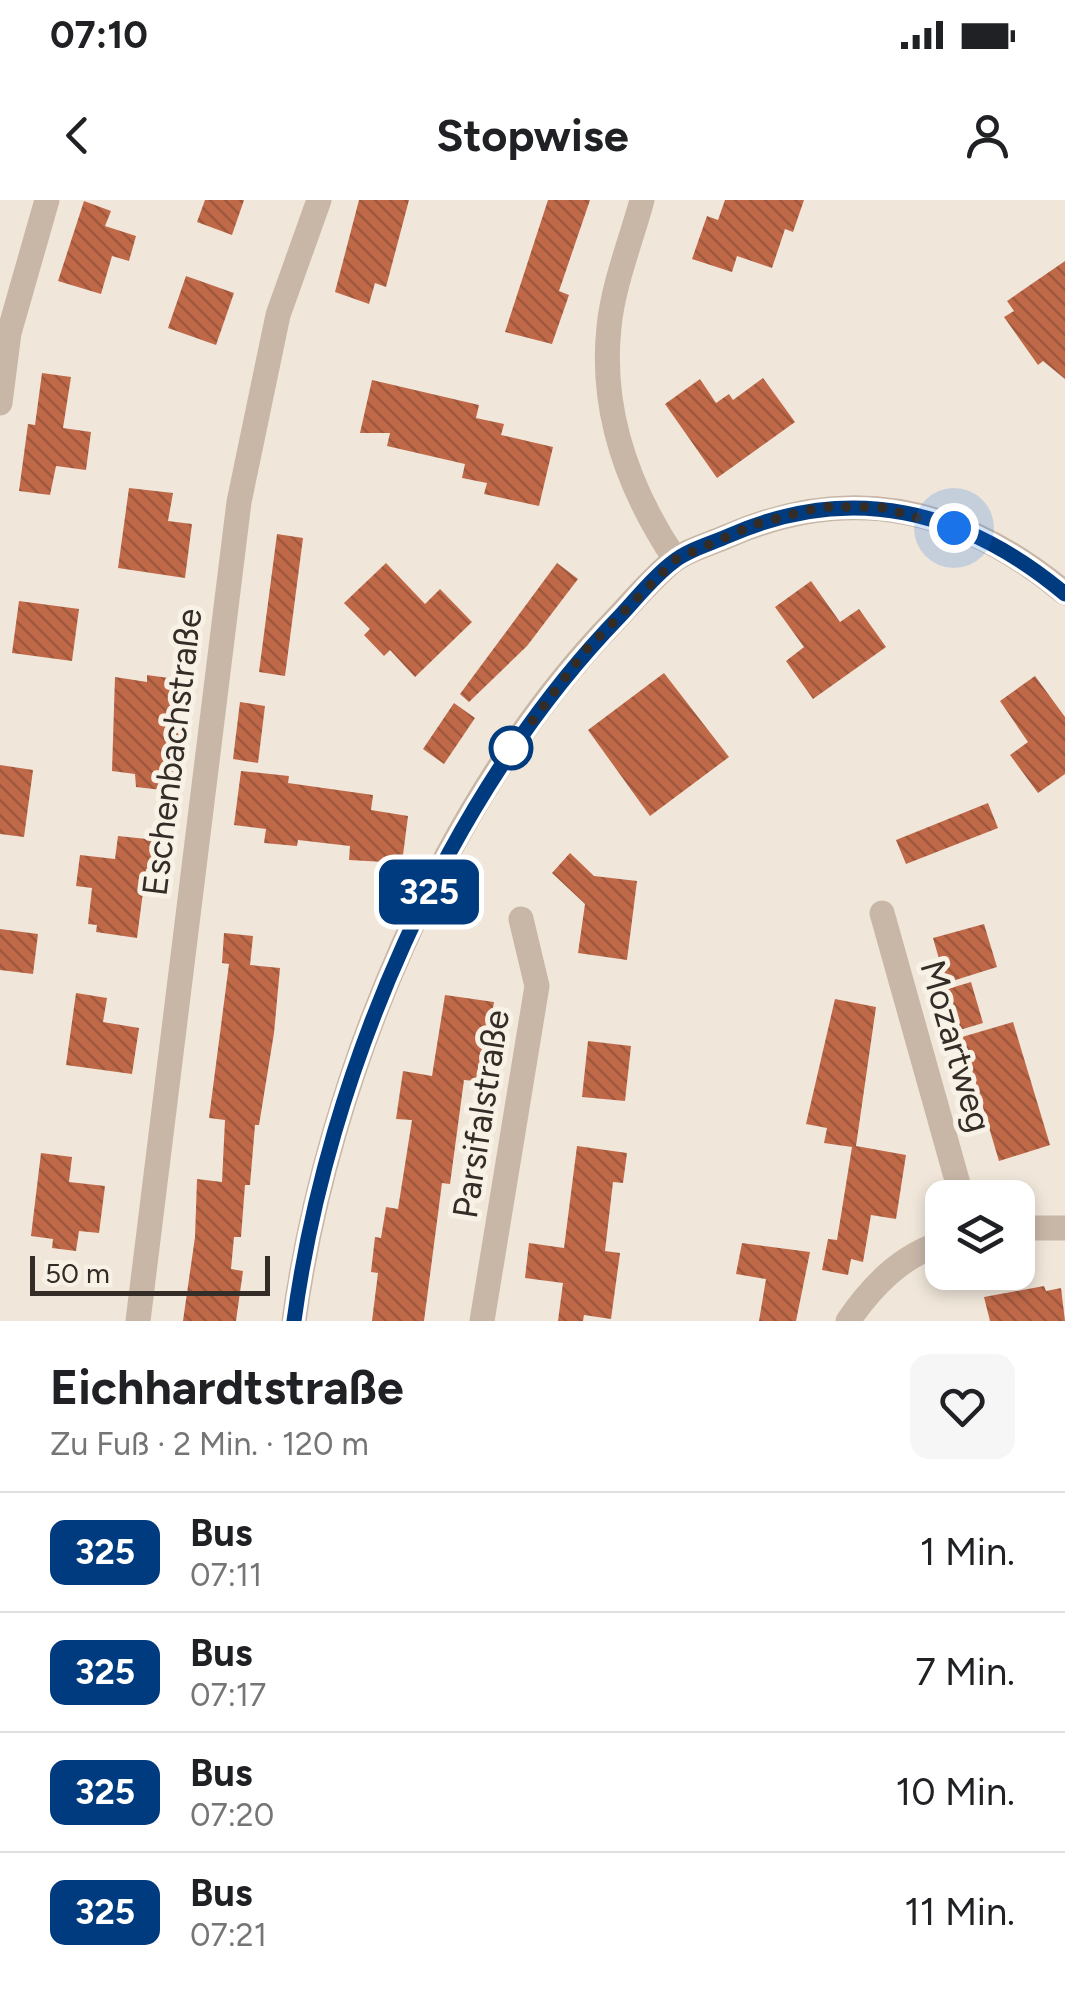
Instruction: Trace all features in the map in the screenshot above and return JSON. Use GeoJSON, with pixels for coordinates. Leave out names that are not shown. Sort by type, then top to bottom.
{"type":"FeatureCollection","features":[{"type":"Feature","properties":{"kind":"street"},"geometry":{"type":"LineString","coordinates":[[0,404],[9,333],[47,200]]}},
{"type":"Feature","properties":{"kind":"street","name":"Eschenbachstraße"},"geometry":{"type":"LineString","coordinates":[[138,1321],[239,502],[278,315],[319,200]]}},
{"type":"Feature","properties":{"kind":"street"},"geometry":{"type":"LineString","coordinates":[[642,200],[609,326],[610,406],[620,448],[648,518],[676,559]]}},
{"type":"Feature","properties":{"kind":"street"},"geometry":{"type":"LineString","coordinates":[[294,1321],[322,1178],[356,1068],[430,888],[484,791],[534,713],[586,650],[676,559],[756,524],[821,507],[880,507],[934,519],[988,541],[1065,594]]}},
{"type":"Feature","properties":{"kind":"street","name":"Mozartweg"},"geometry":{"type":"LineString","coordinates":[[882,914],[957,1180]]}},
{"type":"Feature","properties":{"kind":"street","name":"Parsifalstraße"},"geometry":{"type":"LineString","coordinates":[[482,1321],[537,986],[521,919]]}},
{"type":"Feature","properties":{"kind":"street"},"geometry":{"type":"LineString","coordinates":[[1035,1228],[1065,1228]]}},
{"type":"Feature","properties":{"kind":"street"},"geometry":{"type":"LineString","coordinates":[[848,1321],[872,1286],[925,1248]]}},
{"type":"Feature","properties":{"kind":"building"},"geometry":{"type":"Polygon","coordinates":[[[205,200],[244,200],[232,235],[197,222],[205,200]]]}},
{"type":"Feature","properties":{"kind":"building"},"geometry":{"type":"Polygon","coordinates":[[[359,200],[409,200],[386,287],[375,283],[369,304],[335,292],[359,200]]]}},
{"type":"Feature","properties":{"kind":"building"},"geometry":{"type":"Polygon","coordinates":[[[548,200],[590,200],[559,291],[569,295],[552,344],[505,332],[548,200]]]}},
{"type":"Feature","properties":{"kind":"building"},"geometry":{"type":"Polygon","coordinates":[[[725,200],[804,200],[793,232],[785,229],[772,268],[737,256],[732,272],[692,259],[707,216],[718,220],[725,200]]]}},
{"type":"Feature","properties":{"kind":"building"},"geometry":{"type":"Polygon","coordinates":[[[84,201],[111,211],[105,226],[136,236],[129,261],[112,256],[101,294],[58,281],[84,201]]]}},
{"type":"Feature","properties":{"kind":"building"},"geometry":{"type":"Polygon","coordinates":[[[1065,261],[1065,379],[1043,361],[1038,365],[1004,317],[1014,311],[1007,301],[1065,261]]]}},
{"type":"Feature","properties":{"kind":"building"},"geometry":{"type":"Polygon","coordinates":[[[186,276],[234,293],[216,345],[168,328],[186,276]]]}},
{"type":"Feature","properties":{"kind":"building"},"geometry":{"type":"Polygon","coordinates":[[[42,373],[71,377],[63,428],[91,432],[86,470],[56,466],[50,495],[19,491],[28,424],[35,425],[42,373]]]}},
{"type":"Feature","properties":{"kind":"building"},"geometry":{"type":"Polygon","coordinates":[[[763,378],[795,422],[717,478],[665,404],[700,379],[716,403],[729,394],[733,400],[763,378]]]}},
{"type":"Feature","properties":{"kind":"building"},"geometry":{"type":"Polygon","coordinates":[[[372,380],[479,405],[476,418],[504,424],[501,435],[553,447],[539,506],[484,494],[487,483],[462,478],[465,464],[387,446],[390,433],[360,433],[372,380]]]}},
{"type":"Feature","properties":{"kind":"building"},"geometry":{"type":"Polygon","coordinates":[[[129,488],[173,493],[168,521],[192,524],[185,578],[118,568],[129,488]]]}},
{"type":"Feature","properties":{"kind":"building"},"geometry":{"type":"Polygon","coordinates":[[[277,534],[303,538],[285,676],[259,672],[277,534]]]}},
{"type":"Feature","properties":{"kind":"building"},"geometry":{"type":"Polygon","coordinates":[[[386,563],[425,604],[440,589],[472,622],[415,677],[390,650],[384,656],[364,635],[370,629],[344,603],[386,563]]]}},
{"type":"Feature","properties":{"kind":"building"},"geometry":{"type":"Polygon","coordinates":[[[557,563],[578,579],[527,646],[469,702],[460,694],[557,563]]]}},
{"type":"Feature","properties":{"kind":"building"},"geometry":{"type":"Polygon","coordinates":[[[811,581],[840,622],[859,609],[886,647],[813,699],[786,661],[804,647],[775,607],[811,581]]]}},
{"type":"Feature","properties":{"kind":"building"},"geometry":{"type":"Polygon","coordinates":[[[19,601],[79,609],[72,661],[12,653],[19,601]]]}},
{"type":"Feature","properties":{"kind":"building"},"geometry":{"type":"Polygon","coordinates":[[[664,673],[729,757],[650,816],[588,730],[664,673]]]}},
{"type":"Feature","properties":{"kind":"building"},"geometry":{"type":"Polygon","coordinates":[[[147,675],[176,679],[170,728],[179,730],[171,791],[136,787],[135,774],[112,771],[115,677],[147,682],[147,675]]]}},
{"type":"Feature","properties":{"kind":"building"},"geometry":{"type":"Polygon","coordinates":[[[1035,676],[1065,717],[1065,774],[1038,793],[1010,755],[1028,742],[1000,701],[1035,676]]]}},
{"type":"Feature","properties":{"kind":"building"},"geometry":{"type":"Polygon","coordinates":[[[240,702],[265,706],[258,763],[233,759],[240,702]]]}},
{"type":"Feature","properties":{"kind":"building"},"geometry":{"type":"Polygon","coordinates":[[[454,703],[475,718],[444,764],[423,749],[454,703]]]}},
{"type":"Feature","properties":{"kind":"building"},"geometry":{"type":"Polygon","coordinates":[[[0,765],[33,770],[24,837],[0,834],[0,765]]]}},
{"type":"Feature","properties":{"kind":"building"},"geometry":{"type":"Polygon","coordinates":[[[241,771],[289,776],[288,783],[373,795],[371,810],[408,816],[402,863],[349,860],[350,846],[298,840],[297,846],[264,843],[266,829],[234,825],[241,771]]]}},
{"type":"Feature","properties":{"kind":"building"},"geometry":{"type":"Polygon","coordinates":[[[988,803],[998,828],[906,864],[896,840],[988,803]]]}},
{"type":"Feature","properties":{"kind":"building"},"geometry":{"type":"Polygon","coordinates":[[[118,836],[156,840],[152,869],[146,869],[137,938],[96,932],[97,925],[88,924],[92,888],[76,886],[80,855],[115,859],[118,836]]]}},
{"type":"Feature","properties":{"kind":"building"},"geometry":{"type":"Polygon","coordinates":[[[570,853],[594,876],[637,881],[627,960],[578,953],[585,904],[552,873],[570,853]]]}},
{"type":"Feature","properties":{"kind":"building"},"geometry":{"type":"Polygon","coordinates":[[[984,924],[997,967],[946,983],[933,938],[984,924]]]}},
{"type":"Feature","properties":{"kind":"building"},"geometry":{"type":"Polygon","coordinates":[[[0,929],[38,934],[33,974],[0,970],[0,929]]]}},
{"type":"Feature","properties":{"kind":"building"},"geometry":{"type":"Polygon","coordinates":[[[224,933],[253,936],[250,965],[280,968],[274,1033],[259,1125],[255,1125],[250,1185],[245,1185],[241,1237],[234,1237],[231,1269],[243,1271],[236,1321],[183,1321],[195,1237],[197,1179],[222,1182],[225,1120],[209,1118],[229,964],[222,963],[224,933]]]}},
{"type":"Feature","properties":{"kind":"building"},"geometry":{"type":"Polygon","coordinates":[[[971,982],[983,1023],[953,1032],[941,991],[971,982]]]}},
{"type":"Feature","properties":{"kind":"building"},"geometry":{"type":"Polygon","coordinates":[[[76,993],[107,998],[103,1022],[139,1028],[132,1074],[66,1065],[76,993]]]}},
{"type":"Feature","properties":{"kind":"building"},"geometry":{"type":"Polygon","coordinates":[[[445,995],[494,1002],[486,1050],[492,1051],[487,1082],[464,1080],[450,1184],[442,1183],[424,1321],[372,1321],[378,1273],[371,1272],[375,1237],[381,1238],[386,1207],[398,1209],[412,1120],[396,1119],[403,1071],[432,1076],[445,995]]]}},
{"type":"Feature","properties":{"kind":"building"},"geometry":{"type":"Polygon","coordinates":[[[835,999],[876,1007],[856,1146],[906,1155],[896,1219],[871,1215],[863,1262],[851,1259],[848,1275],[822,1270],[828,1239],[837,1240],[852,1147],[824,1143],[827,1128],[806,1124],[835,999]]]}},
{"type":"Feature","properties":{"kind":"building"},"geometry":{"type":"Polygon","coordinates":[[[1013,1022],[1050,1145],[999,1161],[962,1037],[1013,1022]]]}},
{"type":"Feature","properties":{"kind":"building"},"geometry":{"type":"Polygon","coordinates":[[[588,1041],[631,1046],[625,1101],[582,1097],[588,1041]]]}},
{"type":"Feature","properties":{"kind":"building"},"geometry":{"type":"Polygon","coordinates":[[[577,1146],[627,1153],[623,1183],[613,1182],[605,1251],[620,1253],[611,1319],[584,1315],[583,1321],[558,1321],[563,1283],[525,1278],[529,1243],[564,1248],[577,1146]]]}},
{"type":"Feature","properties":{"kind":"building"},"geometry":{"type":"Polygon","coordinates":[[[41,1153],[72,1157],[69,1182],[105,1186],[99,1233],[79,1231],[76,1251],[52,1248],[53,1239],[31,1236],[41,1153]]]}},
{"type":"Feature","properties":{"kind":"building"},"geometry":{"type":"Polygon","coordinates":[[[742,1243],[810,1252],[796,1321],[759,1321],[766,1279],[736,1274],[742,1243]]]}},
{"type":"Feature","properties":{"kind":"building"},"geometry":{"type":"Polygon","coordinates":[[[1044,1286],[1046,1291],[1061,1288],[1065,1321],[990,1321],[984,1297],[1044,1286]]]}},
{"type":"Feature","properties":{"kind":"bus line","name":"325"},"geometry":{"type":"LineString","coordinates":[[294,1321],[322,1178],[356,1068],[430,888],[484,791],[534,713],[586,650],[654,579],[676,559],[756,524],[821,507],[880,507],[934,519],[988,541],[1039,572],[1065,594]]}},
{"type":"Feature","properties":{"kind":"route"},"geometry":{"type":"LineString","coordinates":[[511,748],[506,756],[534,713],[586,650],[676,559],[756,524],[821,507],[880,507],[934,519],[954,528]]}}]}
